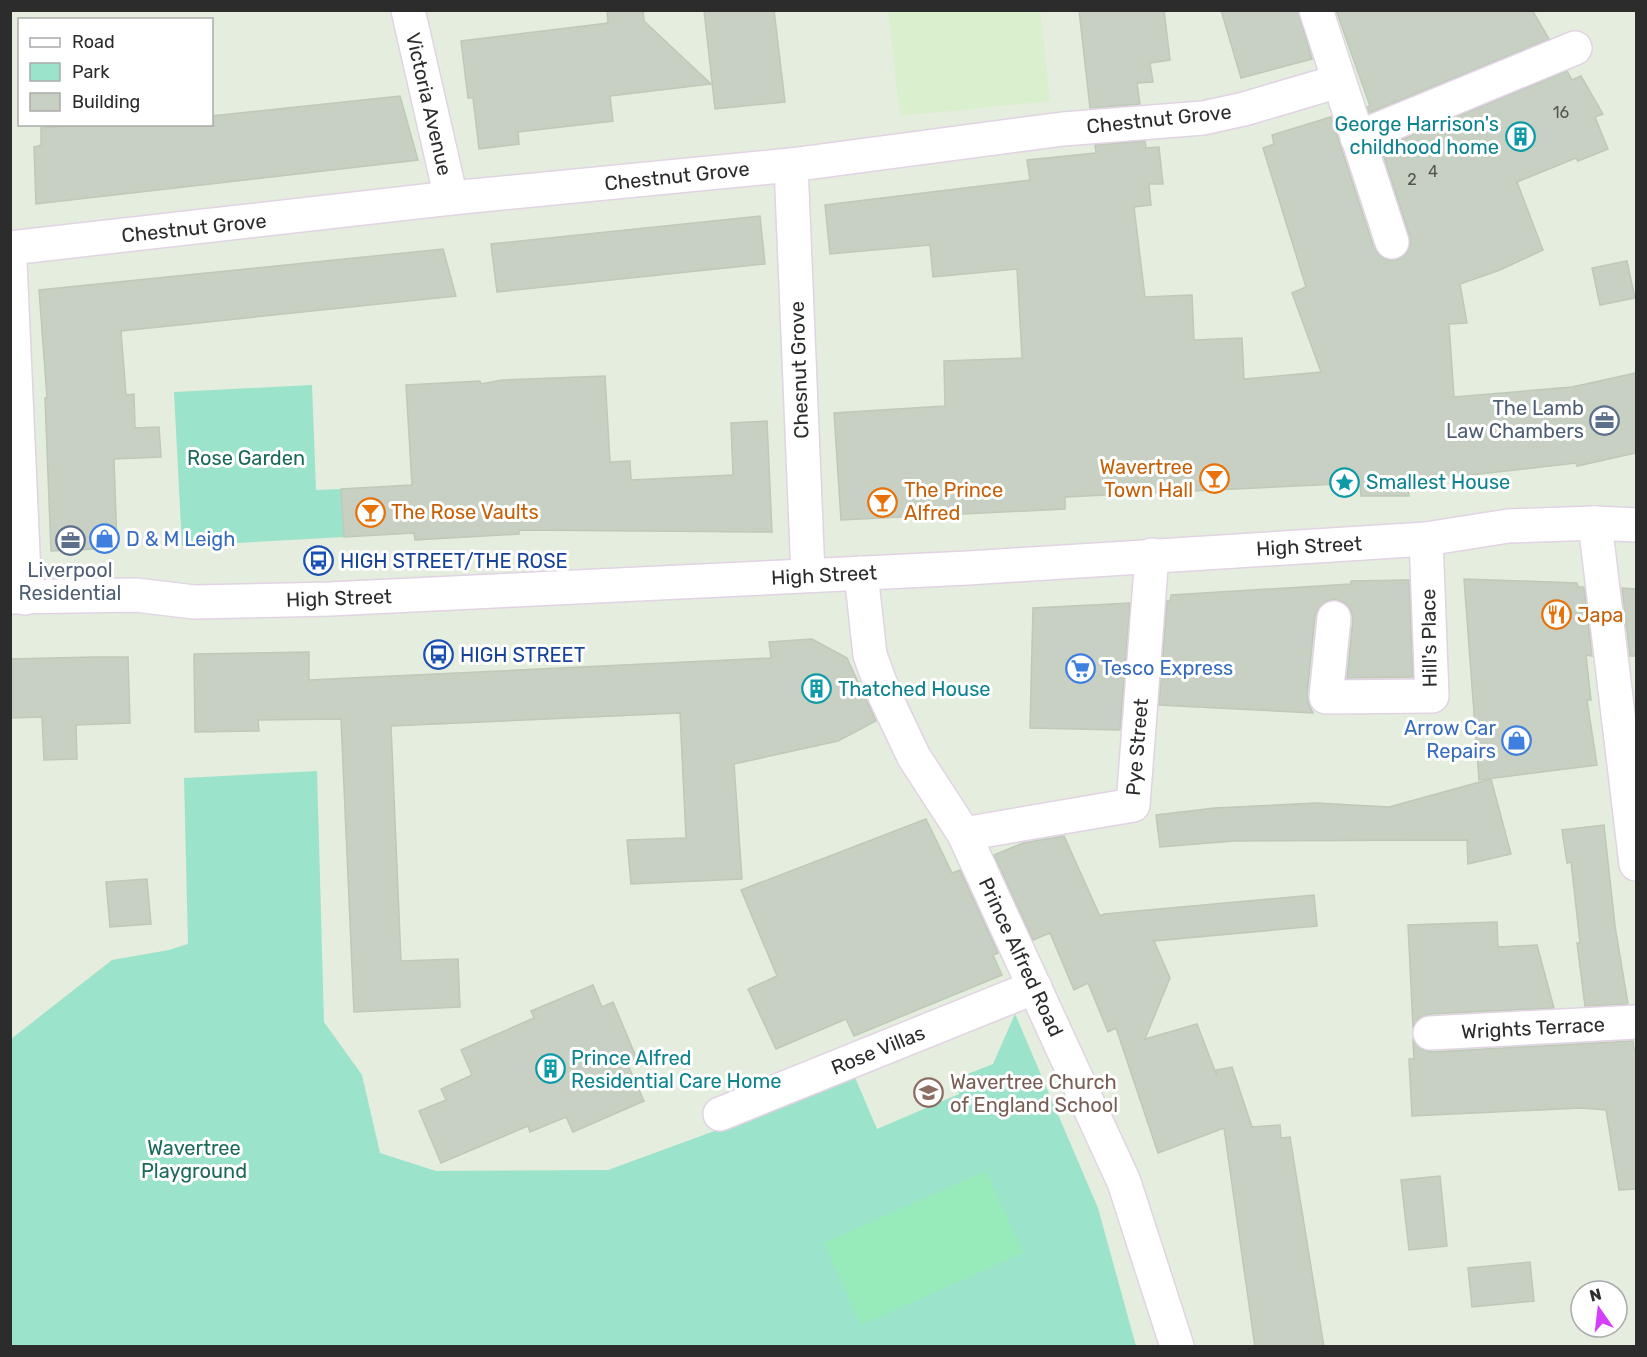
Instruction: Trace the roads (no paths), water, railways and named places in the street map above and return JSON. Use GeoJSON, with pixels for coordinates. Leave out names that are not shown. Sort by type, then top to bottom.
{"type":"FeatureCollection","features":[{"type":"Feature","properties":{"kind":"street","name":"Victoria Avenue"},"geometry":{"type":"LineString","coordinates":[[408,10],[451,198]]}},
{"type":"Feature","properties":{"kind":"street"},"geometry":{"type":"LineString","coordinates":[[1316,10],[1392,242]]}},
{"type":"Feature","properties":{"kind":"street"},"geometry":{"type":"LineString","coordinates":[[1357,138],[1575,48]]}},
{"type":"Feature","properties":{"kind":"street","name":"Chestnut Grove"},"geometry":{"type":"LineString","coordinates":[[10,248],[451,198],[791,165],[1063,129],[1203,118],[1244,109],[1339,81]]}},
{"type":"Feature","properties":{"kind":"street","name":"Chesnut Grove"},"geometry":{"type":"LineString","coordinates":[[791,165],[808,575]]}},
{"type":"Feature","properties":{"kind":"street"},"geometry":{"type":"LineString","coordinates":[[10,262],[18,597]]}},
{"type":"Feature","properties":{"kind":"street"},"geometry":{"type":"LineString","coordinates":[[1595,523],[1636,864]]}},
{"type":"Feature","properties":{"kind":"street","name":"High Street"},"geometry":{"type":"LineString","coordinates":[[18,597],[136,595],[194,602],[330,599],[861,573],[1426,539],[1508,526],[1595,523],[1636,525]]}},
{"type":"Feature","properties":{"kind":"street","name":"Hill's Place"},"geometry":{"type":"LineString","coordinates":[[1334,618],[1326,697],[1432,696],[1426,539]]}},
{"type":"Feature","properties":{"kind":"street","name":"Pye Street"},"geometry":{"type":"LineString","coordinates":[[964,834],[1133,805],[1152,555]]}},
{"type":"Feature","properties":{"kind":"street","name":"Prince Alfred Road"},"geometry":{"type":"LineString","coordinates":[[861,573],[870,655],[885,696],[914,757],[964,834],[1125,1182],[1178,1347]]}},
{"type":"Feature","properties":{"kind":"street","name":"Rose Villas"},"geometry":{"type":"LineString","coordinates":[[720,1114],[1035,987]]}},
{"type":"Feature","properties":{"kind":"street","name":"Wrights Terrace"},"geometry":{"type":"LineString","coordinates":[[1430,1033],[1636,1022]]}},
{"type":"Feature","properties":{"kind":"place","name":"George Harrison's childhood home"},"geometry":{"type":"Point","coordinates":[1520,136]}},
{"type":"Feature","properties":{"kind":"place","name":"The Lamb Law Chambers"},"geometry":{"type":"Point","coordinates":[1605,420]}},
{"type":"Feature","properties":{"kind":"place","name":"Wavertree Town Hall"},"geometry":{"type":"Point","coordinates":[1214,479]}},
{"type":"Feature","properties":{"kind":"place","name":"Smallest House"},"geometry":{"type":"Point","coordinates":[1345,482]}},
{"type":"Feature","properties":{"kind":"place","name":"The Prince Alfred"},"geometry":{"type":"Point","coordinates":[883,502]}},
{"type":"Feature","properties":{"kind":"place","name":"The Rose Vaults"},"geometry":{"type":"Point","coordinates":[370,512]}},
{"type":"Feature","properties":{"kind":"place","name":"D & M Leigh"},"geometry":{"type":"Point","coordinates":[105,539]}},
{"type":"Feature","properties":{"kind":"place","name":"Liverpool Residential"},"geometry":{"type":"Point","coordinates":[70,540]}},
{"type":"Feature","properties":{"kind":"place","name":"HIGH STREET/THE ROSE"},"geometry":{"type":"Point","coordinates":[319,561]}},
{"type":"Feature","properties":{"kind":"place","name":"Japa"},"geometry":{"type":"Point","coordinates":[1556,615]}},
{"type":"Feature","properties":{"kind":"place","name":"HIGH STREET"},"geometry":{"type":"Point","coordinates":[439,655]}},
{"type":"Feature","properties":{"kind":"place","name":"Tesco Express"},"geometry":{"type":"Point","coordinates":[1080,668]}},
{"type":"Feature","properties":{"kind":"place","name":"Thatched House"},"geometry":{"type":"Point","coordinates":[817,689]}},
{"type":"Feature","properties":{"kind":"place","name":"Arrow Car Repairs"},"geometry":{"type":"Point","coordinates":[1517,740]}},
{"type":"Feature","properties":{"kind":"place","name":"Prince Alfred Residential Care Home"},"geometry":{"type":"Point","coordinates":[550,1069]}},
{"type":"Feature","properties":{"kind":"place","name":"Wavertree Church of England School"},"geometry":{"type":"Point","coordinates":[929,1093]}},
{"type":"Feature","properties":{"kind":"park label","name":"Rose Garden"},"geometry":{"type":"Point","coordinates":[246,458]}},
{"type":"Feature","properties":{"kind":"park label","name":"Wavertree Playground"},"geometry":{"type":"Point","coordinates":[194,1160]}}]}
